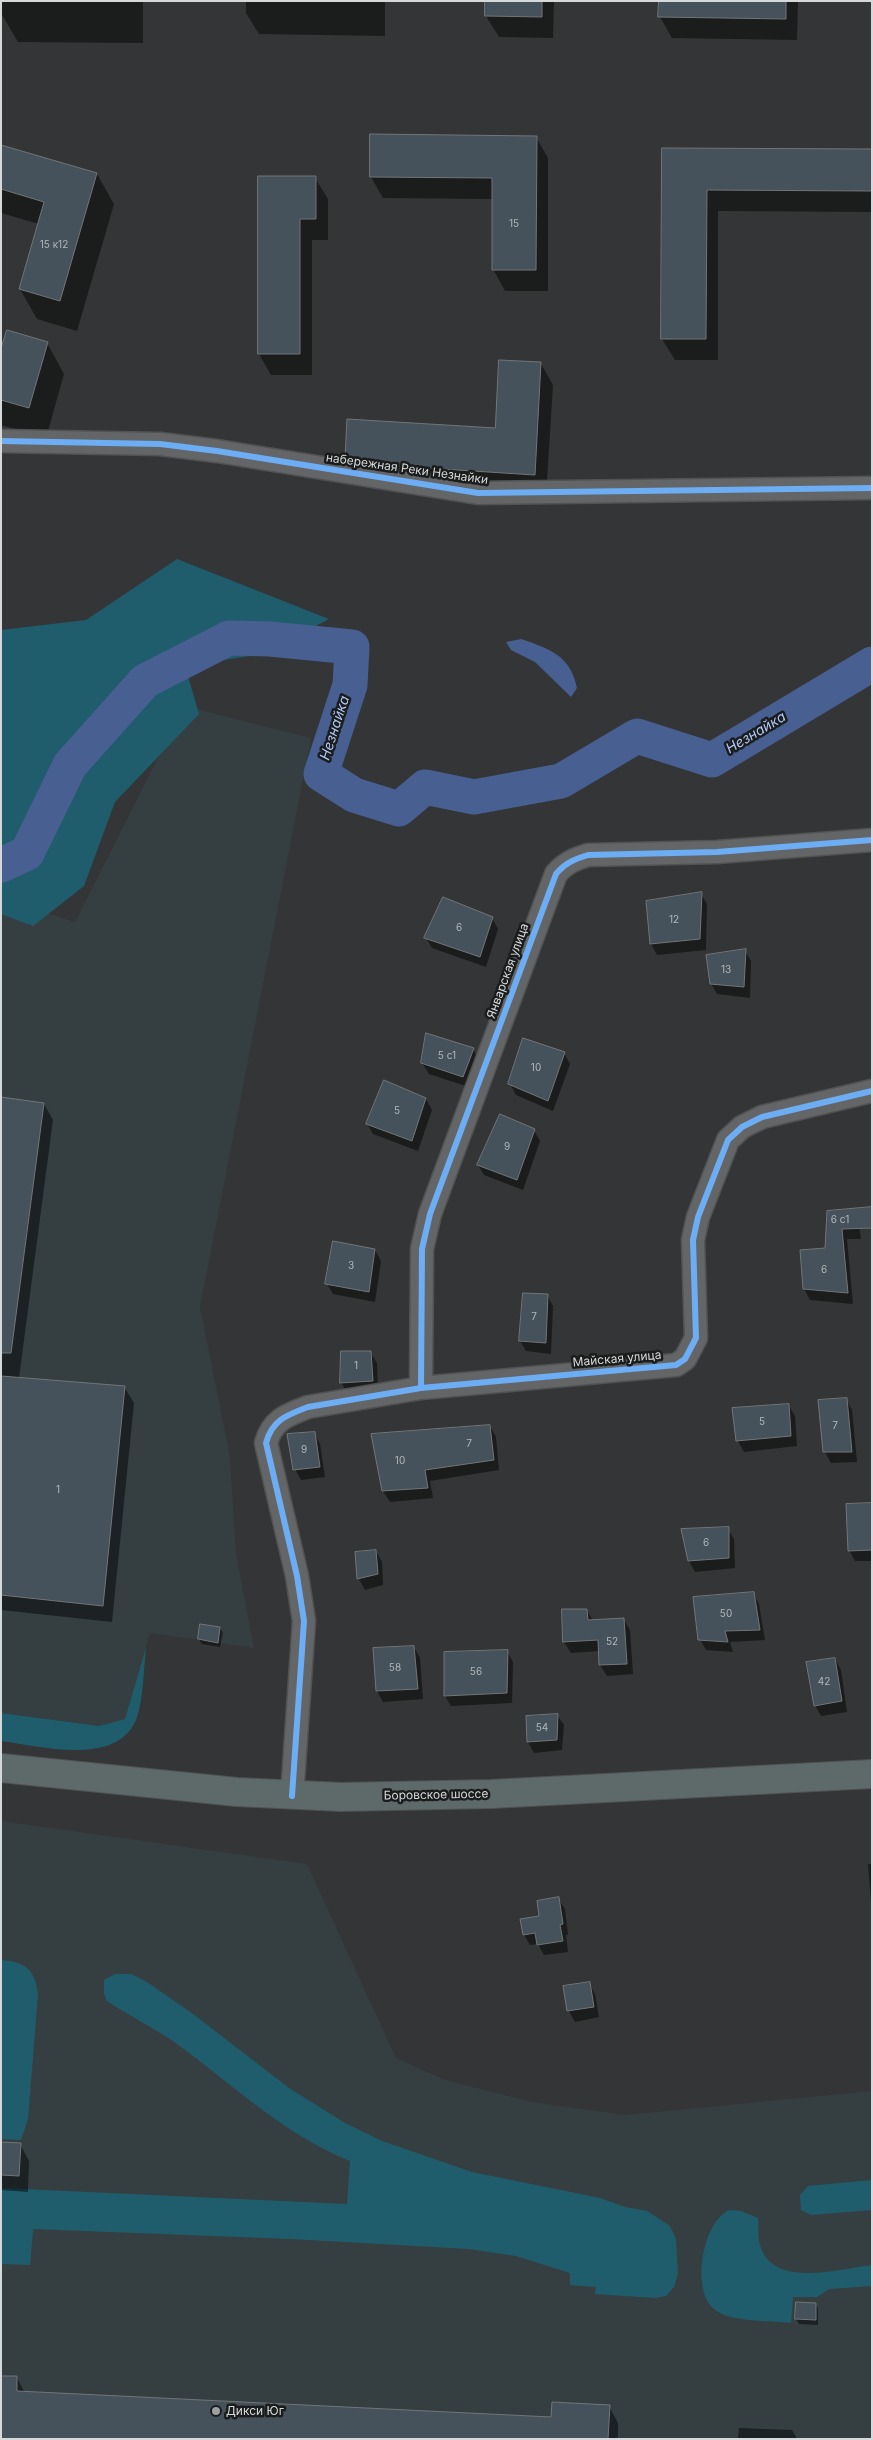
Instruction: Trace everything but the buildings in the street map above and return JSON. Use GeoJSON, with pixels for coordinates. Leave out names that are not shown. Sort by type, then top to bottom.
{"type":"FeatureCollection","features":[{"type":"Feature","properties":{"kind":"main road","name":"Боровское шоссе"},"geometry":{"type":"LineString","coordinates":[[1,1768],[292,1796],[341,1797],[491,1794],[872,1774]]}},
{"type":"Feature","properties":{"kind":"street","name":"набережная Реки Незнайки"},"geometry":{"type":"LineString","coordinates":[[1,441],[169,445],[478,493],[872,488]]}},
{"type":"Feature","properties":{"kind":"street","name":"Январская улица"},"geometry":{"type":"LineString","coordinates":[[421,1388],[422,1248],[430,1214],[556,874],[562,866],[574,859],[588,855],[718,852],[872,840]]}},
{"type":"Feature","properties":{"kind":"street","name":"Майская улица"},"geometry":{"type":"LineString","coordinates":[[292,1796],[304,1621],[297,1576],[266,1443],[270,1431],[290,1414],[308,1407],[421,1388],[676,1365],[685,1359],[696,1338],[693,1240],[698,1217],[728,1140],[742,1127],[762,1117],[872,1091]]}},
{"type":"Feature","properties":{"kind":"shaded area"},"geometry":{"type":"Polygon","coordinates":[[[177,559],[329,619],[263,654],[185,666],[199,714],[115,802],[84,886],[33,926],[1,914],[1,630],[86,620],[177,559]]]}},
{"type":"Feature","properties":{"kind":"shaded area"},"geometry":{"type":"Polygon","coordinates":[[[521,639],[550,650],[564,661],[574,677],[577,688],[571,697],[535,662],[511,650],[506,642],[521,639]]]}},
{"type":"Feature","properties":{"kind":"shaded area"},"geometry":{"type":"Polygon","coordinates":[[[184,706],[311,738],[200,1307],[230,1457],[236,1554],[254,1648],[150,1633],[125,1719],[99,1726],[1,1713],[1,899],[75,922],[184,706]]]}},
{"type":"Feature","properties":{"kind":"shaded area"},"geometry":{"type":"Polygon","coordinates":[[[146,1647],[142,1695],[138,1713],[136,1720],[126,1735],[112,1744],[95,1749],[76,1750],[1,1741],[1,1713],[99,1726],[125,1719],[146,1647]]]}},
{"type":"Feature","properties":{"kind":"shaded area"},"geometry":{"type":"Polygon","coordinates":[[[1,1821],[307,1864],[396,2058],[445,2080],[532,2102],[625,2115],[872,2091],[872,2439],[1,2439],[1,1821]]]}},
{"type":"Feature","properties":{"kind":"shaded area"},"geometry":{"type":"Polygon","coordinates":[[[1,1960],[23,1965],[28,1969],[32,1973],[38,1994],[28,2119],[21,2140],[1,2139],[1,1960]]]}},
{"type":"Feature","properties":{"kind":"shaded area"},"geometry":{"type":"Polygon","coordinates":[[[115,1974],[131,1974],[147,1982],[193,2014],[289,2088],[345,2123],[382,2141],[472,2172],[600,2198],[625,2207],[647,2211],[670,2226],[676,2239],[678,2273],[674,2287],[666,2296],[655,2298],[595,2294],[596,2287],[570,2285],[570,2273],[516,2256],[469,2249],[291,2239],[33,2229],[30,2265],[1,2264],[1,2188],[347,2204],[350,2161],[302,2137],[258,2107],[173,2041],[107,2001],[104,1994],[104,1980],[115,1974]]]}},
{"type":"Feature","properties":{"kind":"shaded area"},"geometry":{"type":"Polygon","coordinates":[[[872,2180],[872,2210],[811,2215],[801,2210],[800,2195],[808,2186],[872,2180]]]}},
{"type":"Feature","properties":{"kind":"shaded area"},"geometry":{"type":"Polygon","coordinates":[[[730,2210],[741,2211],[758,2218],[760,2245],[767,2259],[778,2267],[792,2272],[808,2273],[872,2265],[872,2286],[829,2289],[817,2297],[793,2297],[791,2323],[739,2319],[720,2313],[713,2308],[706,2298],[703,2286],[703,2255],[713,2227],[721,2216],[730,2210]]]}},
{"type":"Feature","properties":{"kind":"waterway","name":"Незнайка"},"geometry":{"type":"LineString","coordinates":[[1,865],[27,853],[70,765],[145,681],[229,638],[270,639],[352,647],[350,685],[321,774],[354,795],[399,809],[425,787],[474,797],[561,781],[637,736],[712,760],[872,664]]}},
{"type":"Feature","properties":{"kind":"cycle path"},"geometry":{"type":"LineString","coordinates":[[1,441],[160,444],[217,451],[478,493],[872,488]]}},
{"type":"Feature","properties":{"kind":"cycle path"},"geometry":{"type":"LineString","coordinates":[[421,1388],[422,1249],[430,1214],[556,874],[570,862],[588,855],[717,852],[872,840]]}},
{"type":"Feature","properties":{"kind":"cycle path"},"geometry":{"type":"LineString","coordinates":[[292,1796],[304,1621],[297,1576],[266,1443],[276,1424],[281,1419],[308,1407],[421,1388],[676,1365],[685,1359],[696,1338],[693,1240],[698,1217],[728,1140],[742,1127],[762,1117],[872,1091]]}},
{"type":"Feature","properties":{"kind":"place","name":"Дикси Юг"},"geometry":{"type":"Point","coordinates":[216,2411]}}]}
